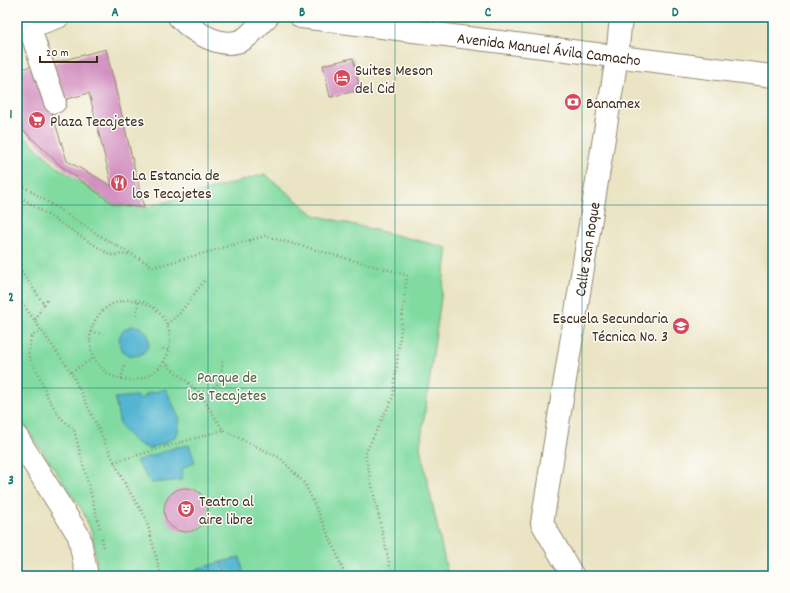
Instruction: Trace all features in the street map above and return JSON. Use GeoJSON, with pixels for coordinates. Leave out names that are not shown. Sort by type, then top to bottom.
{"type":"FeatureCollection","features":[{"type":"Feature","properties":{"kind":"street"},"geometry":{"type":"LineString","coordinates":[[55,102],[23,29],[58,17]]}},
{"type":"Feature","properties":{"kind":"street"},"geometry":{"type":"LineString","coordinates":[[179,17],[188,26],[201,33],[228,43],[243,40],[267,17]]}},
{"type":"Feature","properties":{"kind":"street","name":"Avenida Manuel Ávila Camacho"},"geometry":{"type":"LineString","coordinates":[[301,17],[773,76]]}},
{"type":"Feature","properties":{"kind":"street","name":"Calle San Roque"},"geometry":{"type":"LineString","coordinates":[[573,576],[542,523],[617,57],[621,17]]}},
{"type":"Feature","properties":{"kind":"street"},"geometry":{"type":"LineString","coordinates":[[17,437],[79,536],[87,576]]}},
{"type":"Feature","properties":{"kind":"path"},"geometry":{"type":"LineString","coordinates":[[17,182],[97,234],[154,267],[265,236],[408,275],[393,397],[365,454],[392,576]]}},
{"type":"Feature","properties":{"kind":"path"},"geometry":{"type":"LineString","coordinates":[[17,195],[110,255],[132,254]]}},
{"type":"Feature","properties":{"kind":"path"},"geometry":{"type":"LineString","coordinates":[[17,265],[44,304]]}},
{"type":"Feature","properties":{"kind":"path"},"geometry":{"type":"LineString","coordinates":[[167,324],[180,312],[204,281]]}},
{"type":"Feature","properties":{"kind":"path"},"geometry":{"type":"LineString","coordinates":[[17,296],[71,372],[126,486],[146,518],[161,576]]}},
{"type":"Feature","properties":{"kind":"path"},"geometry":{"type":"LineString","coordinates":[[34,320],[48,299]]}},
{"type":"Feature","properties":{"kind":"path"},"geometry":{"type":"LineString","coordinates":[[129,300],[139,301],[151,306],[160,313],[167,324],[170,337],[169,350],[164,362],[156,371],[145,377],[133,380],[121,379],[110,375],[101,368],[94,358],[91,350],[91,332],[97,318],[108,306],[129,300]]}},
{"type":"Feature","properties":{"kind":"path"},"geometry":{"type":"LineString","coordinates":[[136,315],[139,301]]}},
{"type":"Feature","properties":{"kind":"path"},"geometry":{"type":"LineString","coordinates":[[41,330],[31,337],[28,355],[38,373],[47,396],[59,416],[74,430],[100,530]]}},
{"type":"Feature","properties":{"kind":"path"},"geometry":{"type":"LineString","coordinates":[[91,332],[103,334]]}},
{"type":"Feature","properties":{"kind":"path"},"geometry":{"type":"LineString","coordinates":[[159,348],[169,350]]}},
{"type":"Feature","properties":{"kind":"path"},"geometry":{"type":"LineString","coordinates":[[71,372],[94,358]]}},
{"type":"Feature","properties":{"kind":"path"},"geometry":{"type":"LineString","coordinates":[[199,392],[209,391],[220,382],[223,359]]}},
{"type":"Feature","properties":{"kind":"path"},"geometry":{"type":"LineString","coordinates":[[164,362],[199,392],[224,430],[280,458],[305,484],[335,549],[345,576]]}},
{"type":"Feature","properties":{"kind":"path"},"geometry":{"type":"LineString","coordinates":[[121,379],[125,363]]}},
{"type":"Feature","properties":{"kind":"path"},"geometry":{"type":"LineString","coordinates":[[114,462],[224,430]]}},
{"type":"Feature","properties":{"kind":"path"},"geometry":{"type":"LineString","coordinates":[[102,537],[104,553]]}},
{"type":"Feature","properties":{"kind":"path"},"geometry":{"type":"LineString","coordinates":[[220,562],[225,576]]}},
{"type":"Feature","properties":{"kind":"green space","name":"Parque de los Tecajetes"},"geometry":{"type":"Polygon","coordinates":[[[17,129],[56,166],[113,204],[144,208],[265,174],[314,215],[448,248],[420,447],[448,576],[97,576],[95,550],[91,530],[82,510],[17,414],[17,129]]]}},
{"type":"Feature","properties":{"kind":"water"},"geometry":{"type":"Polygon","coordinates":[[[134,326],[145,330],[149,341],[145,352],[134,356],[123,352],[119,341],[123,330],[134,326]]]}},
{"type":"Feature","properties":{"kind":"water"},"geometry":{"type":"Polygon","coordinates":[[[166,389],[180,420],[177,435],[165,443],[149,449],[135,442],[120,426],[115,398],[136,396],[140,399],[144,398],[146,394],[166,389]]]}},
{"type":"Feature","properties":{"kind":"water"},"geometry":{"type":"Polygon","coordinates":[[[189,445],[195,462],[183,468],[181,480],[151,483],[136,461],[177,447],[189,445]]]}},
{"type":"Feature","properties":{"kind":"water"},"geometry":{"type":"Polygon","coordinates":[[[240,557],[244,576],[199,576],[196,569],[240,557]]]}},
{"type":"Feature","properties":{"kind":"building","name":"Plaza Tecajetes"},"geometry":{"type":"Polygon","coordinates":[[[106,49],[144,208],[113,204],[61,166],[23,130],[17,110],[17,70],[37,65],[67,161],[112,186],[89,93],[60,101],[49,64],[106,49]]]}},
{"type":"Feature","properties":{"kind":"building"},"geometry":{"type":"Polygon","coordinates":[[[353,58],[360,90],[330,97],[323,65],[353,58]]]}},
{"type":"Feature","properties":{"kind":"building","name":"Teatro al aire libre"},"geometry":{"type":"Polygon","coordinates":[[[182,488],[190,488],[195,489],[202,494],[207,501],[207,519],[202,526],[195,531],[182,532],[174,529],[167,522],[164,514],[164,506],[167,498],[174,491],[182,488]]]}},
{"type":"Feature","properties":{"kind":"place","name":"Suites Meson del Cid"},"geometry":{"type":"Point","coordinates":[342,78]}},
{"type":"Feature","properties":{"kind":"place","name":"Banamex"},"geometry":{"type":"Point","coordinates":[573,102]}},
{"type":"Feature","properties":{"kind":"place","name":"Plaza Tecajetes"},"geometry":{"type":"Point","coordinates":[37,120]}},
{"type":"Feature","properties":{"kind":"place","name":"La Estancia de los Tecajetes"},"geometry":{"type":"Point","coordinates":[119,183]}},
{"type":"Feature","properties":{"kind":"place","name":"Escuela Secundaria Técnica No. 3"},"geometry":{"type":"Point","coordinates":[681,326]}},
{"type":"Feature","properties":{"kind":"place","name":"Teatro al aire libre"},"geometry":{"type":"Point","coordinates":[186,509]}}]}
